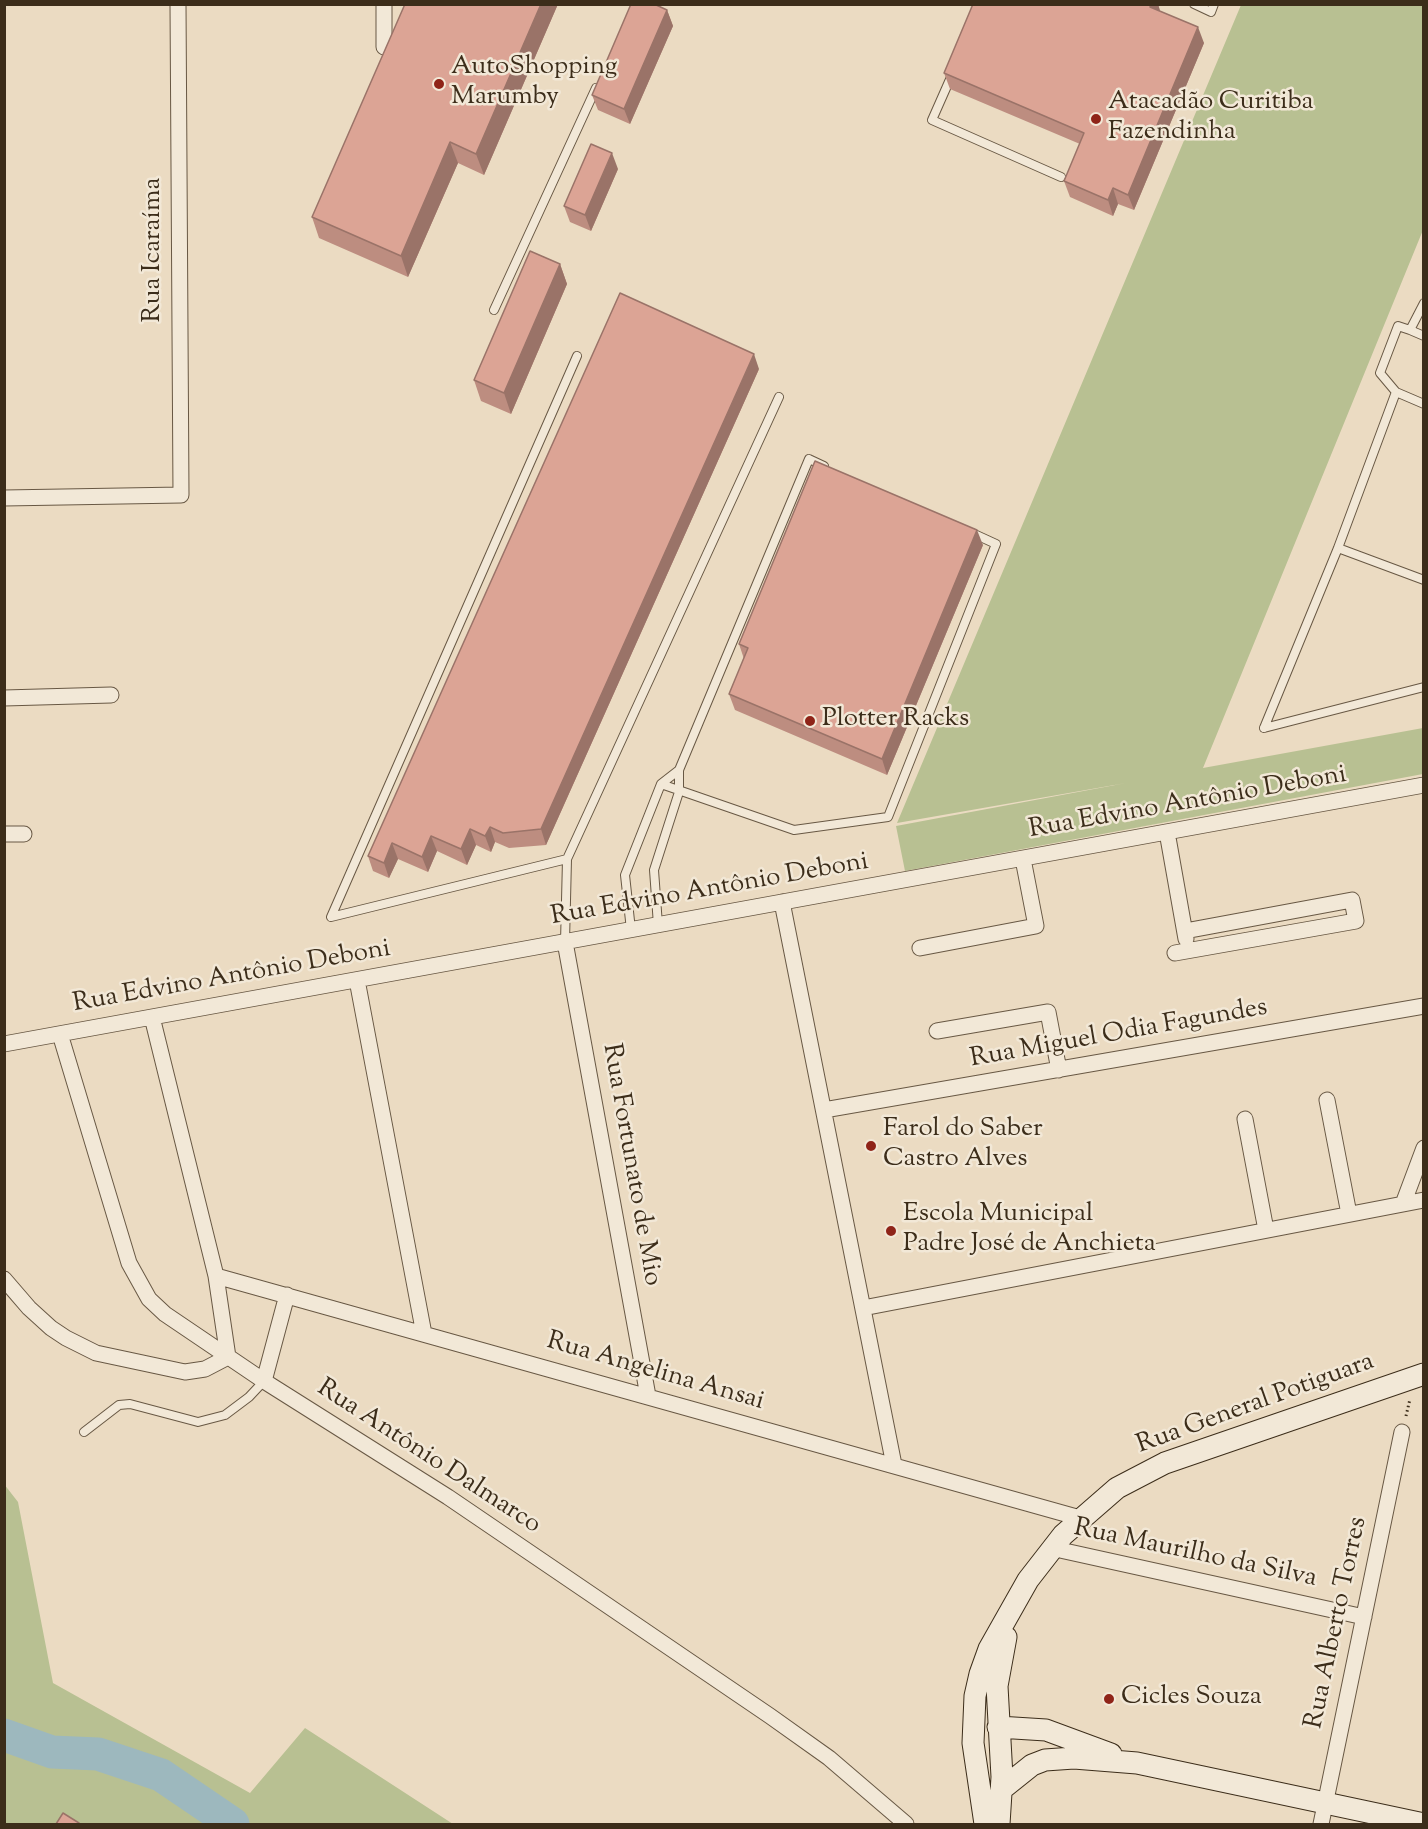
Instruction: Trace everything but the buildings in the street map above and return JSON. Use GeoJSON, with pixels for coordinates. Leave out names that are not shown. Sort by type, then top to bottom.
{"type":"FeatureCollection","features":[{"type":"Feature","properties":{"kind":"main road","name":"Rua General Potiguara"},"geometry":{"type":"LineString","coordinates":[[985,1824],[975,1775],[973,1743],[975,1696],[990,1649],[1017,1602],[1051,1548],[1080,1518],[1117,1488],[1165,1463],[1419,1376]]}},
{"type":"Feature","properties":{"kind":"main road","name":"Rua General Potiguara"},"geometry":{"type":"LineString","coordinates":[[999,1824],[1002,1789],[998,1726],[999,1670],[1017,1602]]}},
{"type":"Feature","properties":{"kind":"main road"},"geometry":{"type":"LineString","coordinates":[[975,1775],[998,1726],[1046,1730],[1137,1763]]}},
{"type":"Feature","properties":{"kind":"main road"},"geometry":{"type":"LineString","coordinates":[[1002,1789],[1022,1770],[1045,1760],[1074,1758],[1137,1763],[1424,1824]]}},
{"type":"Feature","properties":{"kind":"street","name":"Rua Icaraíma"},"geometry":{"type":"LineString","coordinates":[[4,498],[180,495],[178,4]]}},
{"type":"Feature","properties":{"kind":"street"},"geometry":{"type":"LineString","coordinates":[[384,4],[384,46]]}},
{"type":"Feature","properties":{"kind":"street"},"geometry":{"type":"LineString","coordinates":[[4,698],[111,695]]}},
{"type":"Feature","properties":{"kind":"street","name":"Rua Edvino Antônio Deboni"},"geometry":{"type":"LineString","coordinates":[[4,1044],[1424,785]]}},
{"type":"Feature","properties":{"kind":"street"},"geometry":{"type":"LineString","coordinates":[[1167,832],[1185,931],[1182,952],[1356,921],[1352,900],[1185,931]]}},
{"type":"Feature","properties":{"kind":"street"},"geometry":{"type":"LineString","coordinates":[[4,834],[24,834]]}},
{"type":"Feature","properties":{"kind":"street"},"geometry":{"type":"LineString","coordinates":[[920,948],[1036,926],[1023,858]]}},
{"type":"Feature","properties":{"kind":"street"},"geometry":{"type":"LineString","coordinates":[[783,902],[894,1466]]}},
{"type":"Feature","properties":{"kind":"street","name":"Rua Fortunato de Mio"},"geometry":{"type":"LineString","coordinates":[[565,942],[648,1396]]}},
{"type":"Feature","properties":{"kind":"street"},"geometry":{"type":"LineString","coordinates":[[357,980],[424,1334]]}},
{"type":"Feature","properties":{"kind":"street","name":"Rua Miguel Odia Fagundes"},"geometry":{"type":"LineString","coordinates":[[824,1110],[1424,1006]]}},
{"type":"Feature","properties":{"kind":"street"},"geometry":{"type":"LineString","coordinates":[[937,1031],[1048,1012],[1059,1070]]}},
{"type":"Feature","properties":{"kind":"street"},"geometry":{"type":"LineString","coordinates":[[4,1279],[29,1308],[51,1328],[96,1353],[185,1372],[205,1369],[228,1357],[216,1276],[152,1017]]}},
{"type":"Feature","properties":{"kind":"street","name":"Rua Antônio Dalmarco"},"geometry":{"type":"LineString","coordinates":[[60,1034],[129,1263],[149,1299],[165,1314],[264,1381],[448,1497],[770,1716],[829,1758],[906,1824]]}},
{"type":"Feature","properties":{"kind":"street"},"geometry":{"type":"LineString","coordinates":[[1327,1100],[1349,1214]]}},
{"type":"Feature","properties":{"kind":"street"},"geometry":{"type":"LineString","coordinates":[[1245,1119],[1266,1230]]}},
{"type":"Feature","properties":{"kind":"street"},"geometry":{"type":"LineString","coordinates":[[1403,1204],[1424,1148]]}},
{"type":"Feature","properties":{"kind":"street"},"geometry":{"type":"LineString","coordinates":[[863,1308],[1424,1200]]}},
{"type":"Feature","properties":{"kind":"street","name":"Rua Angelina Ansai"},"geometry":{"type":"LineString","coordinates":[[216,1276],[1080,1518]]}},
{"type":"Feature","properties":{"kind":"street"},"geometry":{"type":"LineString","coordinates":[[264,1381],[287,1295]]}},
{"type":"Feature","properties":{"kind":"street","name":"Rua Alberto Torres"},"geometry":{"type":"LineString","coordinates":[[1321,1824],[1402,1432]]}},
{"type":"Feature","properties":{"kind":"street","name":"Rua Maurilho da Silva"},"geometry":{"type":"LineString","coordinates":[[1051,1548],[1364,1617]]}},
{"type":"Feature","properties":{"kind":"lane"},"geometry":{"type":"LineString","coordinates":[[1194,4],[1211,12],[1214,4]]}},
{"type":"Feature","properties":{"kind":"lane"},"geometry":{"type":"LineString","coordinates":[[955,67],[933,120],[1061,177]]}},
{"type":"Feature","properties":{"kind":"lane"},"geometry":{"type":"LineString","coordinates":[[494,310],[599,81]]}},
{"type":"Feature","properties":{"kind":"lane"},"geometry":{"type":"LineString","coordinates":[[1410,330],[1424,303]]}},
{"type":"Feature","properties":{"kind":"lane"},"geometry":{"type":"LineString","coordinates":[[1424,336],[1398,326],[1380,373],[1396,392],[1424,404]]}},
{"type":"Feature","properties":{"kind":"lane"},"geometry":{"type":"LineString","coordinates":[[567,859],[331,917],[577,356]]}},
{"type":"Feature","properties":{"kind":"lane"},"geometry":{"type":"LineString","coordinates":[[1396,392],[1338,548],[1264,728],[1424,687]]}},
{"type":"Feature","properties":{"kind":"lane"},"geometry":{"type":"LineString","coordinates":[[565,942],[567,859],[779,397]]}},
{"type":"Feature","properties":{"kind":"lane"},"geometry":{"type":"LineString","coordinates":[[658,925],[654,870],[679,792],[679,770],[809,459],[830,469]]}},
{"type":"Feature","properties":{"kind":"lane"},"geometry":{"type":"LineString","coordinates":[[661,784],[794,830],[888,818],[996,544],[965,530]]}},
{"type":"Feature","properties":{"kind":"lane"},"geometry":{"type":"LineString","coordinates":[[1338,548],[1424,580]]}},
{"type":"Feature","properties":{"kind":"lane"},"geometry":{"type":"LineString","coordinates":[[631,930],[625,875],[661,784],[679,770]]}},
{"type":"Feature","properties":{"kind":"lane"},"geometry":{"type":"LineString","coordinates":[[84,1432],[119,1405],[130,1404],[198,1422],[225,1415],[249,1397],[264,1381]]}},
{"type":"Feature","properties":{"kind":"path"},"geometry":{"type":"LineString","coordinates":[[1402,1432],[1419,1376]]}},
{"type":"Feature","properties":{"kind":"green space"},"geometry":{"type":"Polygon","coordinates":[[[1241,5],[1423,5],[1423,230],[1203,768],[1423,728],[1423,774],[905,871],[896,826],[1126,783],[897,823],[1241,5]]]}},
{"type":"Feature","properties":{"kind":"green space"},"geometry":{"type":"Polygon","coordinates":[[[4,1484],[18,1502],[53,1683],[250,1793],[305,1728],[453,1824],[5,1824],[4,1484]]]}},
{"type":"Feature","properties":{"kind":"waterway"},"geometry":{"type":"LineString","coordinates":[[4,1735],[52,1752],[98,1754],[161,1775],[233,1824]]}},
{"type":"Feature","properties":{"kind":"place","name":"AutoShopping Marumby"},"geometry":{"type":"Point","coordinates":[439,84]}},
{"type":"Feature","properties":{"kind":"place","name":"Atacadão Curitiba Fazendinha"},"geometry":{"type":"Point","coordinates":[1096,119]}},
{"type":"Feature","properties":{"kind":"place","name":"Plotter Racks"},"geometry":{"type":"Point","coordinates":[810,721]}},
{"type":"Feature","properties":{"kind":"place","name":"Farol do Saber Castro Alves"},"geometry":{"type":"Point","coordinates":[871,1146]}},
{"type":"Feature","properties":{"kind":"place","name":"Escola Municipal Padre José de Anchieta"},"geometry":{"type":"Point","coordinates":[891,1231]}},
{"type":"Feature","properties":{"kind":"place","name":"Cicles Souza"},"geometry":{"type":"Point","coordinates":[1109,1699]}}]}
